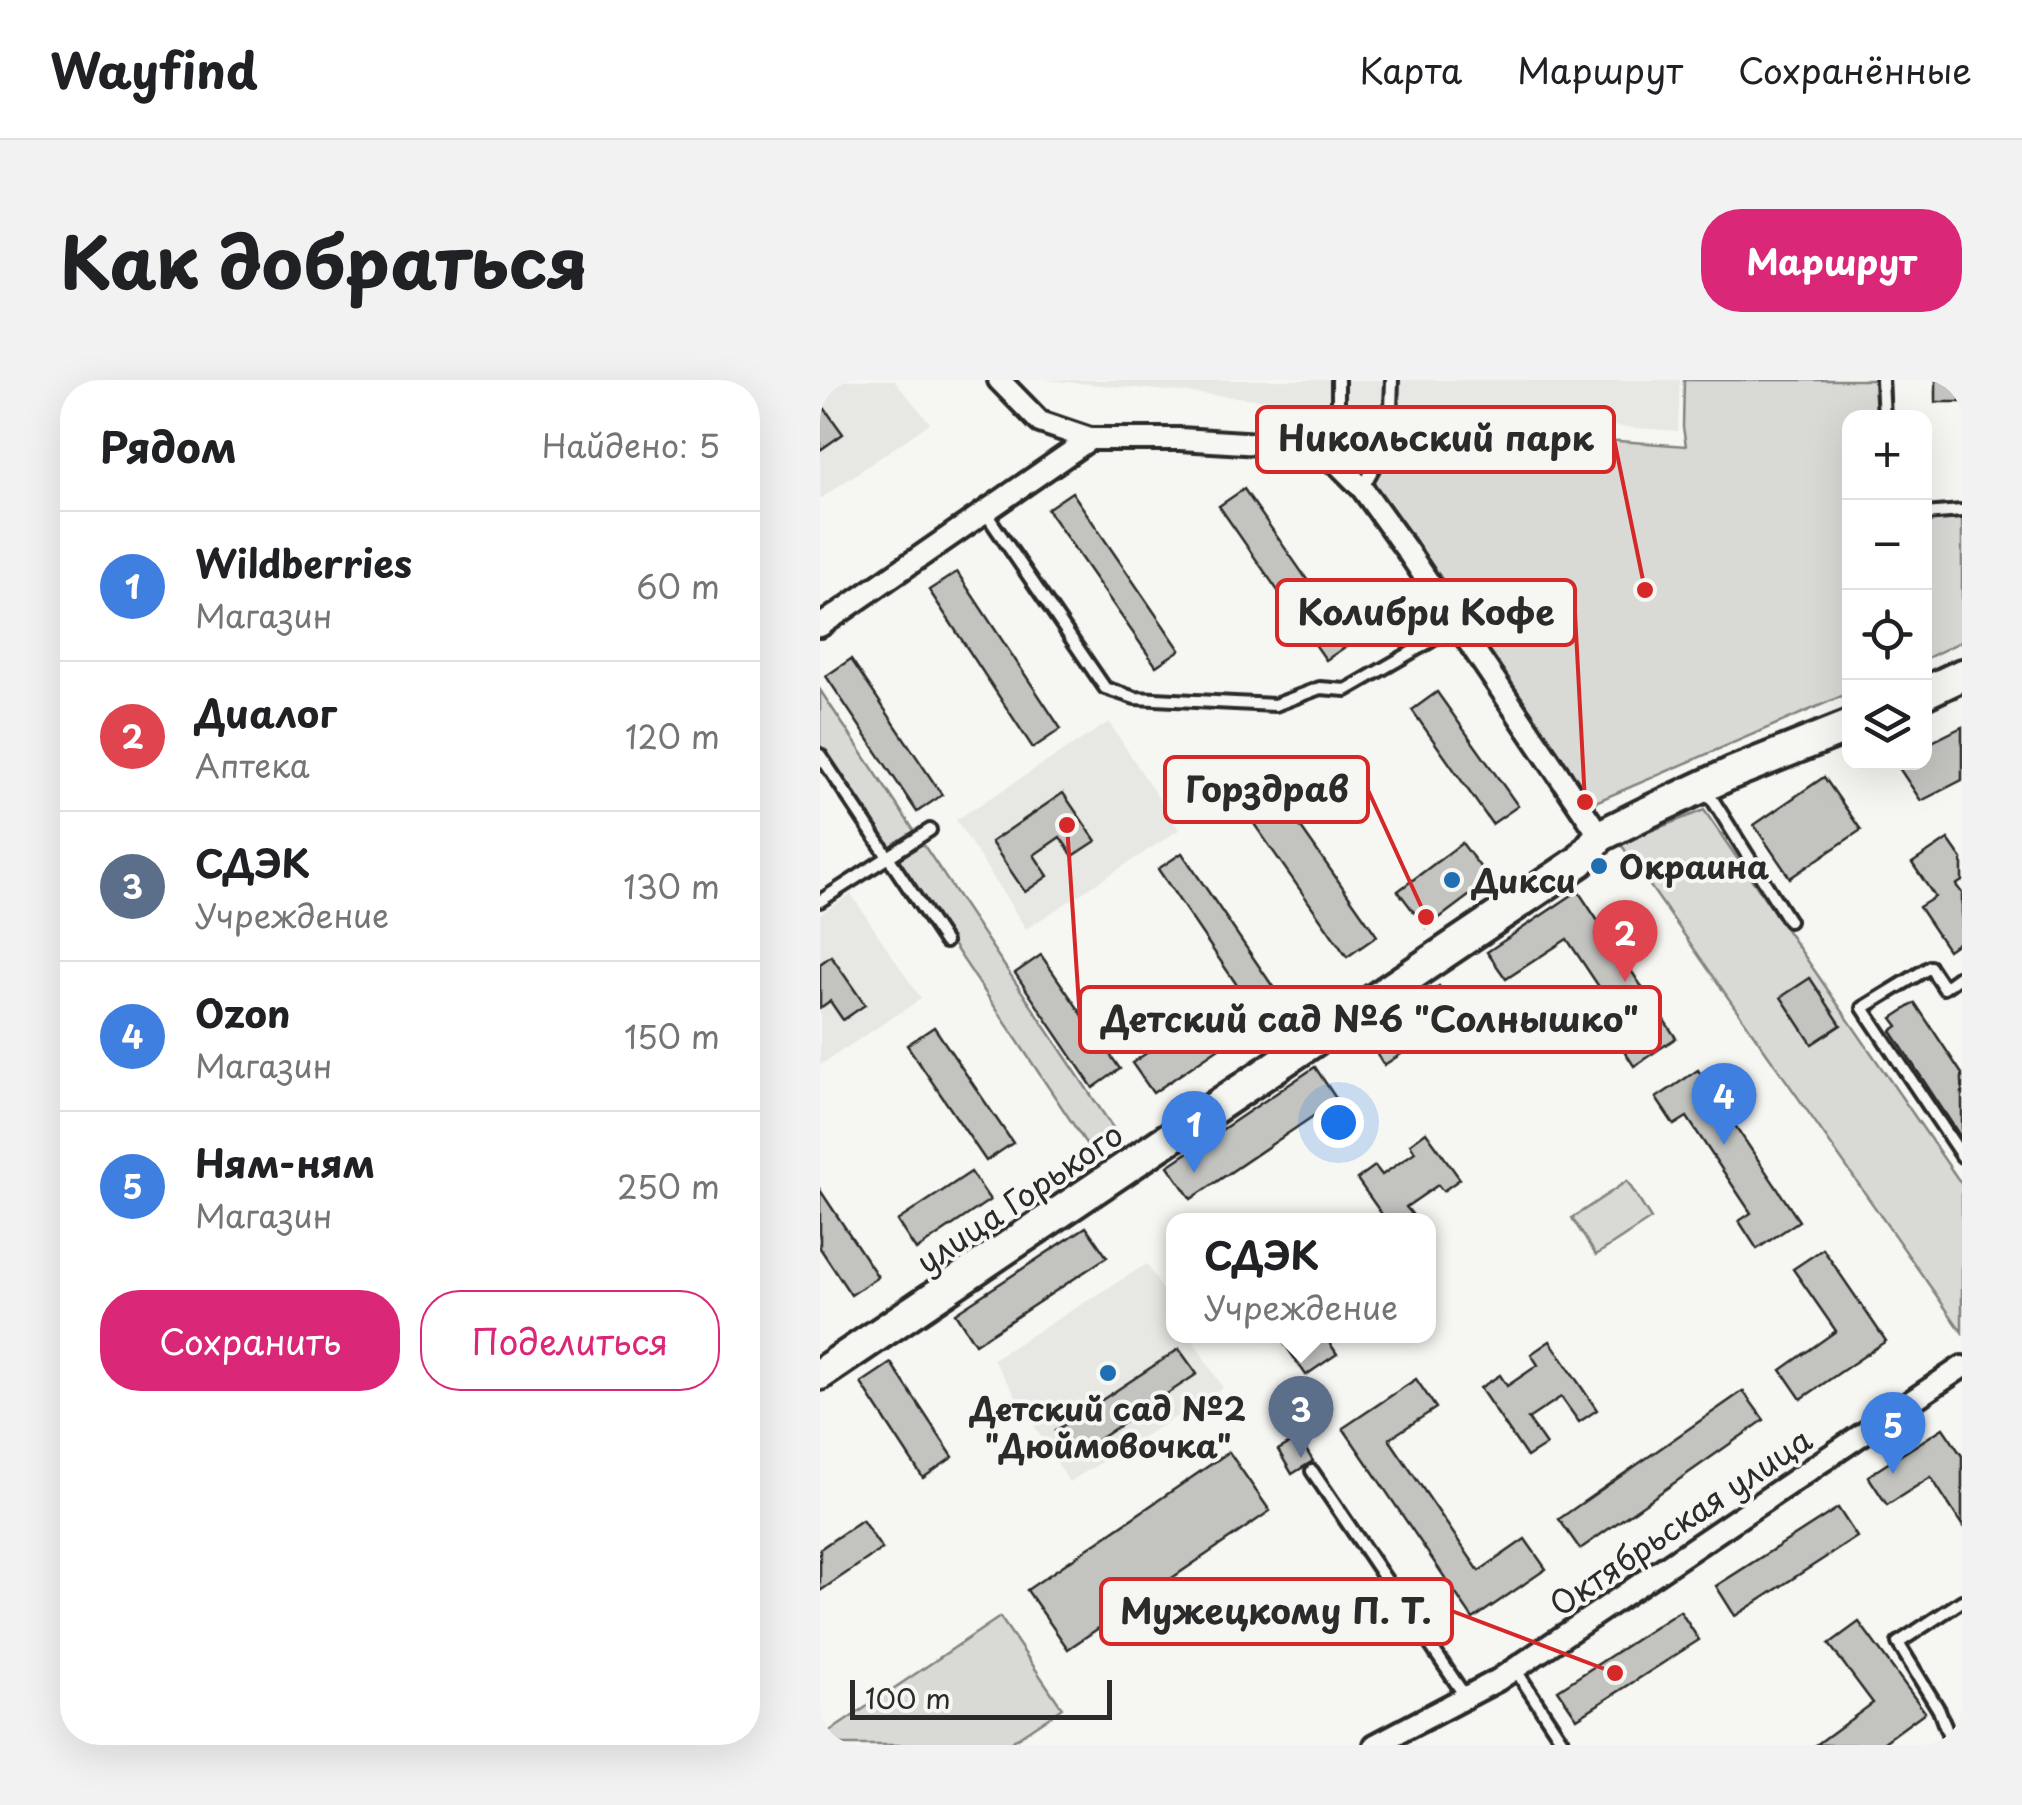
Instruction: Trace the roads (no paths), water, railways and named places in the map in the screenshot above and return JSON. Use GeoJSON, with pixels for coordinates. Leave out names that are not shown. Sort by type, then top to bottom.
{"type":"FeatureCollection","features":[{"type":"Feature","properties":{"kind":"street"},"geometry":{"type":"LineString","coordinates":[[999,380],[1040,422],[1090,438],[1276,445],[1310,450],[1338,464],[1362,488],[1600,836]]}},
{"type":"Feature","properties":{"kind":"street"},"geometry":{"type":"LineString","coordinates":[[820,626],[1090,438]]}},
{"type":"Feature","properties":{"kind":"street"},"geometry":{"type":"LineString","coordinates":[[1932,690],[1962,675]]}},
{"type":"Feature","properties":{"kind":"street","name":"улица Горького"},"geometry":{"type":"LineString","coordinates":[[820,1374],[1580,861],[1600,836],[1704,786],[1842,729]]}},
{"type":"Feature","properties":{"kind":"street","name":"Октябрьская улица"},"geometry":{"type":"LineString","coordinates":[[1374,1745],[1514,1669],[1962,1368]]}},
{"type":"Feature","properties":{"kind":"lane"},"geometry":{"type":"LineString","coordinates":[[1338,380],[1338,464]]}},
{"type":"Feature","properties":{"kind":"lane"},"geometry":{"type":"LineString","coordinates":[[1362,488],[1390,438],[1392,380]]}},
{"type":"Feature","properties":{"kind":"lane"},"geometry":{"type":"LineString","coordinates":[[1882,380],[1884,410]]}},
{"type":"Feature","properties":{"kind":"lane"},"geometry":{"type":"LineString","coordinates":[[1932,513],[1962,511]]}},
{"type":"Feature","properties":{"kind":"lane"},"geometry":{"type":"LineString","coordinates":[[985,512],[1106,688],[1135,698],[1275,705],[1320,688],[1346,690],[1457,626]]}},
{"type":"Feature","properties":{"kind":"lane"},"geometry":{"type":"LineString","coordinates":[[820,756],[945,942]]}},
{"type":"Feature","properties":{"kind":"lane"},"geometry":{"type":"LineString","coordinates":[[1704,786],[1789,921]]}},
{"type":"Feature","properties":{"kind":"lane"},"geometry":{"type":"LineString","coordinates":[[820,900],[930,830]]}},
{"type":"Feature","properties":{"kind":"lane"},"geometry":{"type":"LineString","coordinates":[[1962,975],[1944,988],[1930,967],[1863,1008],[1962,1156]]}},
{"type":"Feature","properties":{"kind":"lane"},"geometry":{"type":"LineString","coordinates":[[1312,1470],[1466,1697]]}},
{"type":"Feature","properties":{"kind":"lane"},"geometry":{"type":"LineString","coordinates":[[1952,1745],[1940,1710],[1898,1643],[1962,1601]]}},
{"type":"Feature","properties":{"kind":"lane"},"geometry":{"type":"LineString","coordinates":[[1514,1669],[1565,1745]]}},
{"type":"Feature","properties":{"kind":"place","name":"Никольский парк"},"geometry":{"type":"Point","coordinates":[1645,590]}},
{"type":"Feature","properties":{"kind":"place","name":"Колибри Кофе"},"geometry":{"type":"Point","coordinates":[1585,802]}},
{"type":"Feature","properties":{"kind":"place","name":"Детский сад №6 \"Солнышко\""},"geometry":{"type":"Point","coordinates":[1067,825]}},
{"type":"Feature","properties":{"kind":"place","name":"Окраина"},"geometry":{"type":"Point","coordinates":[1599,866]}},
{"type":"Feature","properties":{"kind":"place","name":"Дикси"},"geometry":{"type":"Point","coordinates":[1452,880]}},
{"type":"Feature","properties":{"kind":"place","name":"Горздрав"},"geometry":{"type":"Point","coordinates":[1426,917]}},
{"type":"Feature","properties":{"kind":"place","name":"Диалог"},"geometry":{"type":"Point","coordinates":[1625,982]}},
{"type":"Feature","properties":{"kind":"place","name":"Ozon"},"geometry":{"type":"Point","coordinates":[1724,1145]}},
{"type":"Feature","properties":{"kind":"place","name":"Wildberries"},"geometry":{"type":"Point","coordinates":[1194,1173]}},
{"type":"Feature","properties":{"kind":"place","name":"Детский сад №2 \"Дюймовочка\""},"geometry":{"type":"Point","coordinates":[1108,1373]}},
{"type":"Feature","properties":{"kind":"place","name":"СДЭК"},"geometry":{"type":"Point","coordinates":[1301,1458]}},
{"type":"Feature","properties":{"kind":"place","name":"Ням-ням"},"geometry":{"type":"Point","coordinates":[1893,1474]}},
{"type":"Feature","properties":{"kind":"place","name":"Мужецкому П. Т."},"geometry":{"type":"Point","coordinates":[1615,1673]}}]}
